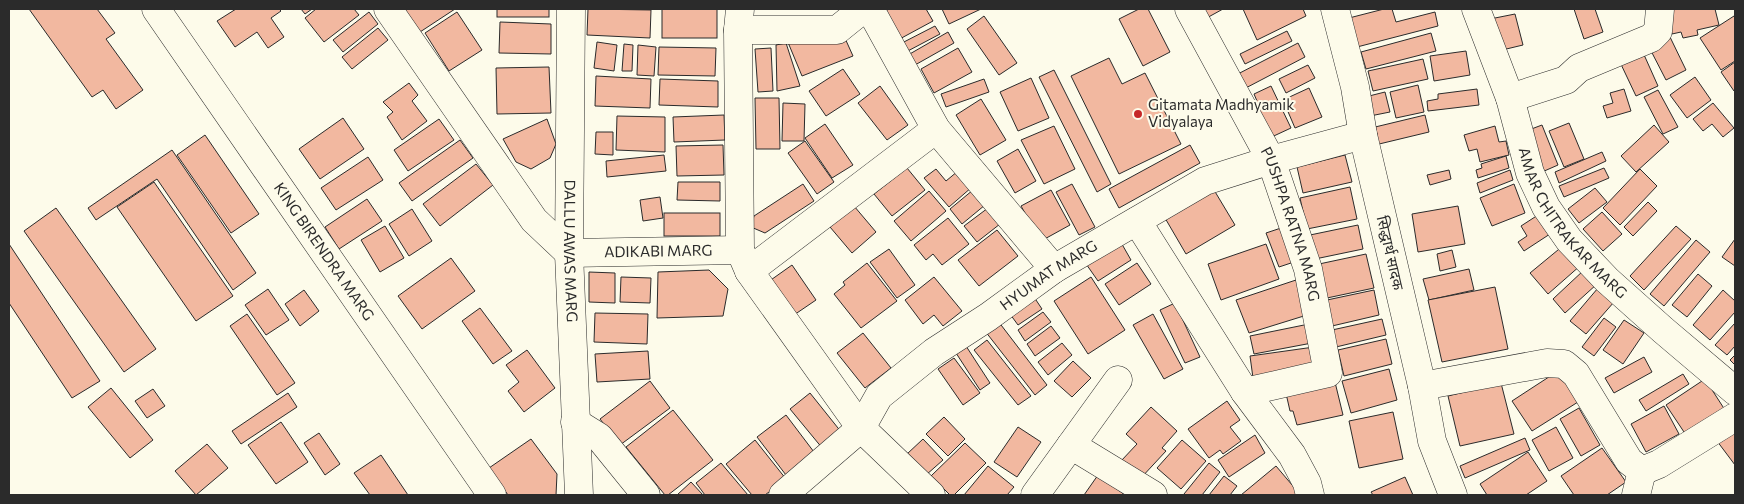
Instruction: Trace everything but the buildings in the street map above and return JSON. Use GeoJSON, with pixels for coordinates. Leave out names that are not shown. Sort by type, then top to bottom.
{"type":"FeatureCollection","features":[{"type":"Feature","properties":{"kind":"street","name":"KING BIRENDRA MARG"},"geometry":{"type":"LineString","coordinates":[[156,9],[492,495]]}},
{"type":"Feature","properties":{"kind":"street"},"geometry":{"type":"LineString","coordinates":[[388,9],[534,220],[569,253]]}},
{"type":"Feature","properties":{"kind":"street","name":"DALLU AWAS MARG"},"geometry":{"type":"LineString","coordinates":[[571,9],[569,253],[579,495]]}},
{"type":"Feature","properties":{"kind":"street"},"geometry":{"type":"LineString","coordinates":[[863,9],[837,30],[739,20],[745,261],[861,428],[931,495]]}},
{"type":"Feature","properties":{"kind":"street"},"geometry":{"type":"LineString","coordinates":[[870,9],[936,129],[1054,269]]}},
{"type":"Feature","properties":{"kind":"street","name":"PUSHPA RATNA MARG"},"geometry":{"type":"LineString","coordinates":[[1189,9],[1271,160],[1308,269],[1328,373],[1245,392]]}},
{"type":"Feature","properties":{"kind":"street","name":"सिद्धार्थ सादक"},"geometry":{"type":"LineString","coordinates":[[1336,9],[1355,86],[1362,135],[1422,386],[1432,440],[1453,495]]}},
{"type":"Feature","properties":{"kind":"street","name":"AMAR CHITRAKAR MARG"},"geometry":{"type":"LineString","coordinates":[[1476,9],[1510,98],[1530,173],[1546,207],[1569,240],[1608,280],[1735,391]]}},
{"type":"Feature","properties":{"kind":"street"},"geometry":{"type":"LineString","coordinates":[[1510,98],[1566,80],[1579,68],[1650,38],[1658,31],[1660,9]]}},
{"type":"Feature","properties":{"kind":"street"},"geometry":{"type":"LineString","coordinates":[[745,261],[936,129]]}},
{"type":"Feature","properties":{"kind":"street","name":"HYUMAT MARG"},"geometry":{"type":"LineString","coordinates":[[784,495],[861,428],[879,396],[934,352],[988,317],[1054,269],[1206,181],[1271,160],[1362,135]]}},
{"type":"Feature","properties":{"kind":"street"},"geometry":{"type":"LineString","coordinates":[[1137,221],[1245,392],[1292,455],[1307,483],[1310,495]]}},
{"type":"Feature","properties":{"kind":"street","name":"ADIKABI MARG"},"geometry":{"type":"LineString","coordinates":[[569,253],[745,261]]}},
{"type":"Feature","properties":{"kind":"street"},"geometry":{"type":"LineString","coordinates":[[1422,386],[1547,363],[1564,364],[1576,374],[1629,461],[1639,483],[1659,464],[1735,417]]}},
{"type":"Feature","properties":{"kind":"street"},"geometry":{"type":"LineString","coordinates":[[1035,495],[1118,380]]}},
{"type":"Feature","properties":{"kind":"street"},"geometry":{"type":"LineString","coordinates":[[576,422],[599,437],[646,495]]}},
{"type":"Feature","properties":{"kind":"street"},"geometry":{"type":"LineString","coordinates":[[1071,445],[1153,495]]}},
{"type":"Feature","properties":{"kind":"place","name":"Gitamata Madhyamik Vidyalaya"},"geometry":{"type":"Point","coordinates":[1138,114]}}]}
